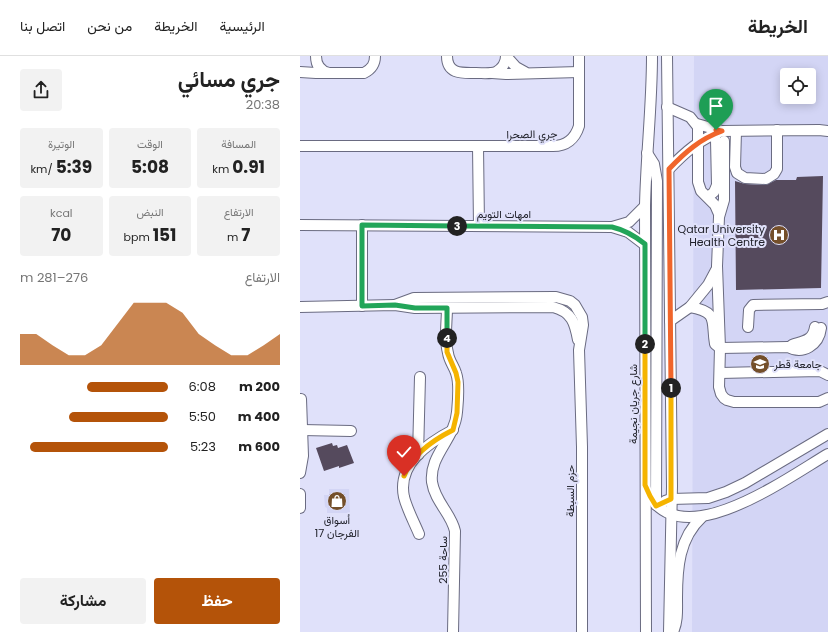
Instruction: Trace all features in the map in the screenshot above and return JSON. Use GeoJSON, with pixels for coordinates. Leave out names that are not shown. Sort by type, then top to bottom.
{"type":"FeatureCollection","features":[{"type":"Feature","properties":{"kind":"street"},"geometry":{"type":"LineString","coordinates":[[300,71],[316,74],[364,73],[374,64],[375,56]]}},
{"type":"Feature","properties":{"kind":"street"},"geometry":{"type":"LineString","coordinates":[[447,56],[450,66],[457,72],[506,74],[526,72],[579,72]]}},
{"type":"Feature","properties":{"kind":"street"},"geometry":{"type":"LineString","coordinates":[[492,73],[503,67],[506,56]]}},
{"type":"Feature","properties":{"kind":"street"},"geometry":{"type":"LineString","coordinates":[[506,56],[516,67],[526,72]]}},
{"type":"Feature","properties":{"kind":"street","name":"جري الصحرا"},"geometry":{"type":"LineString","coordinates":[[300,146],[558,146],[568,143],[575,135],[579,126],[579,56]]}},
{"type":"Feature","properties":{"kind":"street","name":"شارع جريان نجيمة"},"geometry":{"type":"LineString","coordinates":[[646,632],[645,206],[646,153],[652,99],[652,56]]}},
{"type":"Feature","properties":{"kind":"street"},"geometry":{"type":"LineString","coordinates":[[667,56],[671,499],[669,632]]}},
{"type":"Feature","properties":{"kind":"street"},"geometry":{"type":"LineString","coordinates":[[300,71],[316,57],[318,66],[325,72],[329,73]]}},
{"type":"Feature","properties":{"kind":"street"},"geometry":{"type":"LineString","coordinates":[[667,107],[690,117],[697,124],[721,137]]}},
{"type":"Feature","properties":{"kind":"street"},"geometry":{"type":"LineString","coordinates":[[697,124],[699,131],[698,182],[701,190],[715,205],[719,214]]}},
{"type":"Feature","properties":{"kind":"street"},"geometry":{"type":"LineString","coordinates":[[736,131],[735,167],[737,173],[745,178],[766,179],[772,176],[777,169],[777,130]]}},
{"type":"Feature","properties":{"kind":"street"},"geometry":{"type":"LineString","coordinates":[[669,169],[685,153],[699,142],[710,136],[721,137],[736,131],[828,131]]}},
{"type":"Feature","properties":{"kind":"street"},"geometry":{"type":"LineString","coordinates":[[721,137],[720,182],[723,204],[719,214],[717,266],[720,348],[719,387],[721,394],[730,402],[819,402],[828,398]]}},
{"type":"Feature","properties":{"kind":"street"},"geometry":{"type":"LineString","coordinates":[[478,146],[479,226]]}},
{"type":"Feature","properties":{"kind":"street"},"geometry":{"type":"LineString","coordinates":[[646,153],[654,164],[657,181],[656,506]]}},
{"type":"Feature","properties":{"kind":"street"},"geometry":{"type":"LineString","coordinates":[[708,197],[714,192],[720,182]]}},
{"type":"Feature","properties":{"kind":"street","name":"امهات التويم"},"geometry":{"type":"LineString","coordinates":[[300,225],[612,227],[629,222],[645,206]]}},
{"type":"Feature","properties":{"kind":"street"},"geometry":{"type":"LineString","coordinates":[[362,225],[362,306]]}},
{"type":"Feature","properties":{"kind":"street","name":"امهات التويم"},"geometry":{"type":"LineString","coordinates":[[612,227],[628,232],[645,244]]}},
{"type":"Feature","properties":{"kind":"street"},"geometry":{"type":"LineString","coordinates":[[670,320],[690,307],[714,276],[717,266]]}},
{"type":"Feature","properties":{"kind":"street"},"geometry":{"type":"LineString","coordinates":[[395,305],[414,298],[467,303],[505,302],[556,297],[563,298],[560,309],[505,302]]}},
{"type":"Feature","properties":{"kind":"street","name":"حزم السبطة"},"geometry":{"type":"LineString","coordinates":[[563,298],[575,305],[582,317],[583,325],[579,350]]}},
{"type":"Feature","properties":{"kind":"street"},"geometry":{"type":"LineString","coordinates":[[748,327],[749,310],[753,305],[822,304],[828,302]]}},
{"type":"Feature","properties":{"kind":"street"},"geometry":{"type":"LineString","coordinates":[[300,307],[395,305],[415,308],[447,308],[467,303]]}},
{"type":"Feature","properties":{"kind":"street"},"geometry":{"type":"LineString","coordinates":[[690,307],[701,309],[709,314],[713,321],[715,344],[720,348],[788,347],[809,339],[818,328]]}},
{"type":"Feature","properties":{"kind":"street"},"geometry":{"type":"LineString","coordinates":[[419,534],[403,491],[404,476],[407,469],[418,455],[453,430],[457,413],[458,382],[456,373],[447,352],[447,308]]}},
{"type":"Feature","properties":{"kind":"street","name":"حزم السبطة"},"geometry":{"type":"LineString","coordinates":[[560,309],[570,316],[573,322],[579,350],[582,447],[582,632]]}},
{"type":"Feature","properties":{"kind":"street"},"geometry":{"type":"LineString","coordinates":[[720,373],[820,371],[828,375]]}},
{"type":"Feature","properties":{"kind":"street"},"geometry":{"type":"LineString","coordinates":[[418,455],[420,377]]}},
{"type":"Feature","properties":{"kind":"street"},"geometry":{"type":"LineString","coordinates":[[300,473],[303,456],[302,399]]}},
{"type":"Feature","properties":{"kind":"street"},"geometry":{"type":"LineString","coordinates":[[302,430],[351,431]]}},
{"type":"Feature","properties":{"kind":"street","name":"ساحة 255"},"geometry":{"type":"LineString","coordinates":[[453,430],[437,456],[433,470],[432,484],[436,497],[451,519],[455,531],[454,632]]}},
{"type":"Feature","properties":{"kind":"street"},"geometry":{"type":"LineString","coordinates":[[645,522],[656,506],[671,499],[698,499],[718,496],[745,483],[828,434]]}},
{"type":"Feature","properties":{"kind":"street"},"geometry":{"type":"LineString","coordinates":[[645,485],[656,506],[671,515],[702,517],[736,506],[828,454]]}},
{"type":"Feature","properties":{"kind":"street"},"geometry":{"type":"LineString","coordinates":[[300,494],[300,508]]}},
{"type":"Feature","properties":{"kind":"street"},"geometry":{"type":"LineString","coordinates":[[673,632],[677,622],[677,573],[682,547],[694,525],[702,517]]}},
{"type":"Feature","properties":{"kind":"shaded area","name":"جامعة قطر"},"geometry":{"type":"Polygon","coordinates":[[[694,56],[828,56],[828,632],[692,632],[694,56]]]}},
{"type":"Feature","properties":{"kind":"shaded area","name":"أسواق الفرجان 17"},"geometry":{"type":"Polygon","coordinates":[[[329,489],[349,489],[350,513],[327,513],[324,495],[329,495],[329,489]]]}},
{"type":"Feature","properties":{"kind":"building","name":"Qatar University Health Centre"},"geometry":{"type":"Polygon","coordinates":[[[823,176],[821,288],[736,290],[735,181],[745,184],[766,185],[776,180],[796,180],[797,177],[823,176]]]}},
{"type":"Feature","properties":{"kind":"building"},"geometry":{"type":"Polygon","coordinates":[[[332,443],[333,446],[337,445],[338,448],[347,445],[354,463],[324,471],[316,448],[332,443]]]}},
{"type":"Feature","properties":{"kind":"place","name":"Qatar University Health Centre"},"geometry":{"type":"Point","coordinates":[779,235]}},
{"type":"Feature","properties":{"kind":"place","name":"جامعة قطر"},"geometry":{"type":"Point","coordinates":[760,364]}},
{"type":"Feature","properties":{"kind":"place","name":"أسواق الفرجان 17"},"geometry":{"type":"Point","coordinates":[337,501]}},
{"type":"Feature","properties":{"kind":"route"},"geometry":{"type":"LineString","coordinates":[[404,476],[413,459],[437,440],[453,430],[456,422],[458,382],[456,373],[447,352],[447,308],[410,308],[395,305],[362,306],[362,225],[612,227],[628,232],[645,244],[645,485],[656,506],[671,499],[669,169],[691,147],[722,131],[716,130]]}}]}
